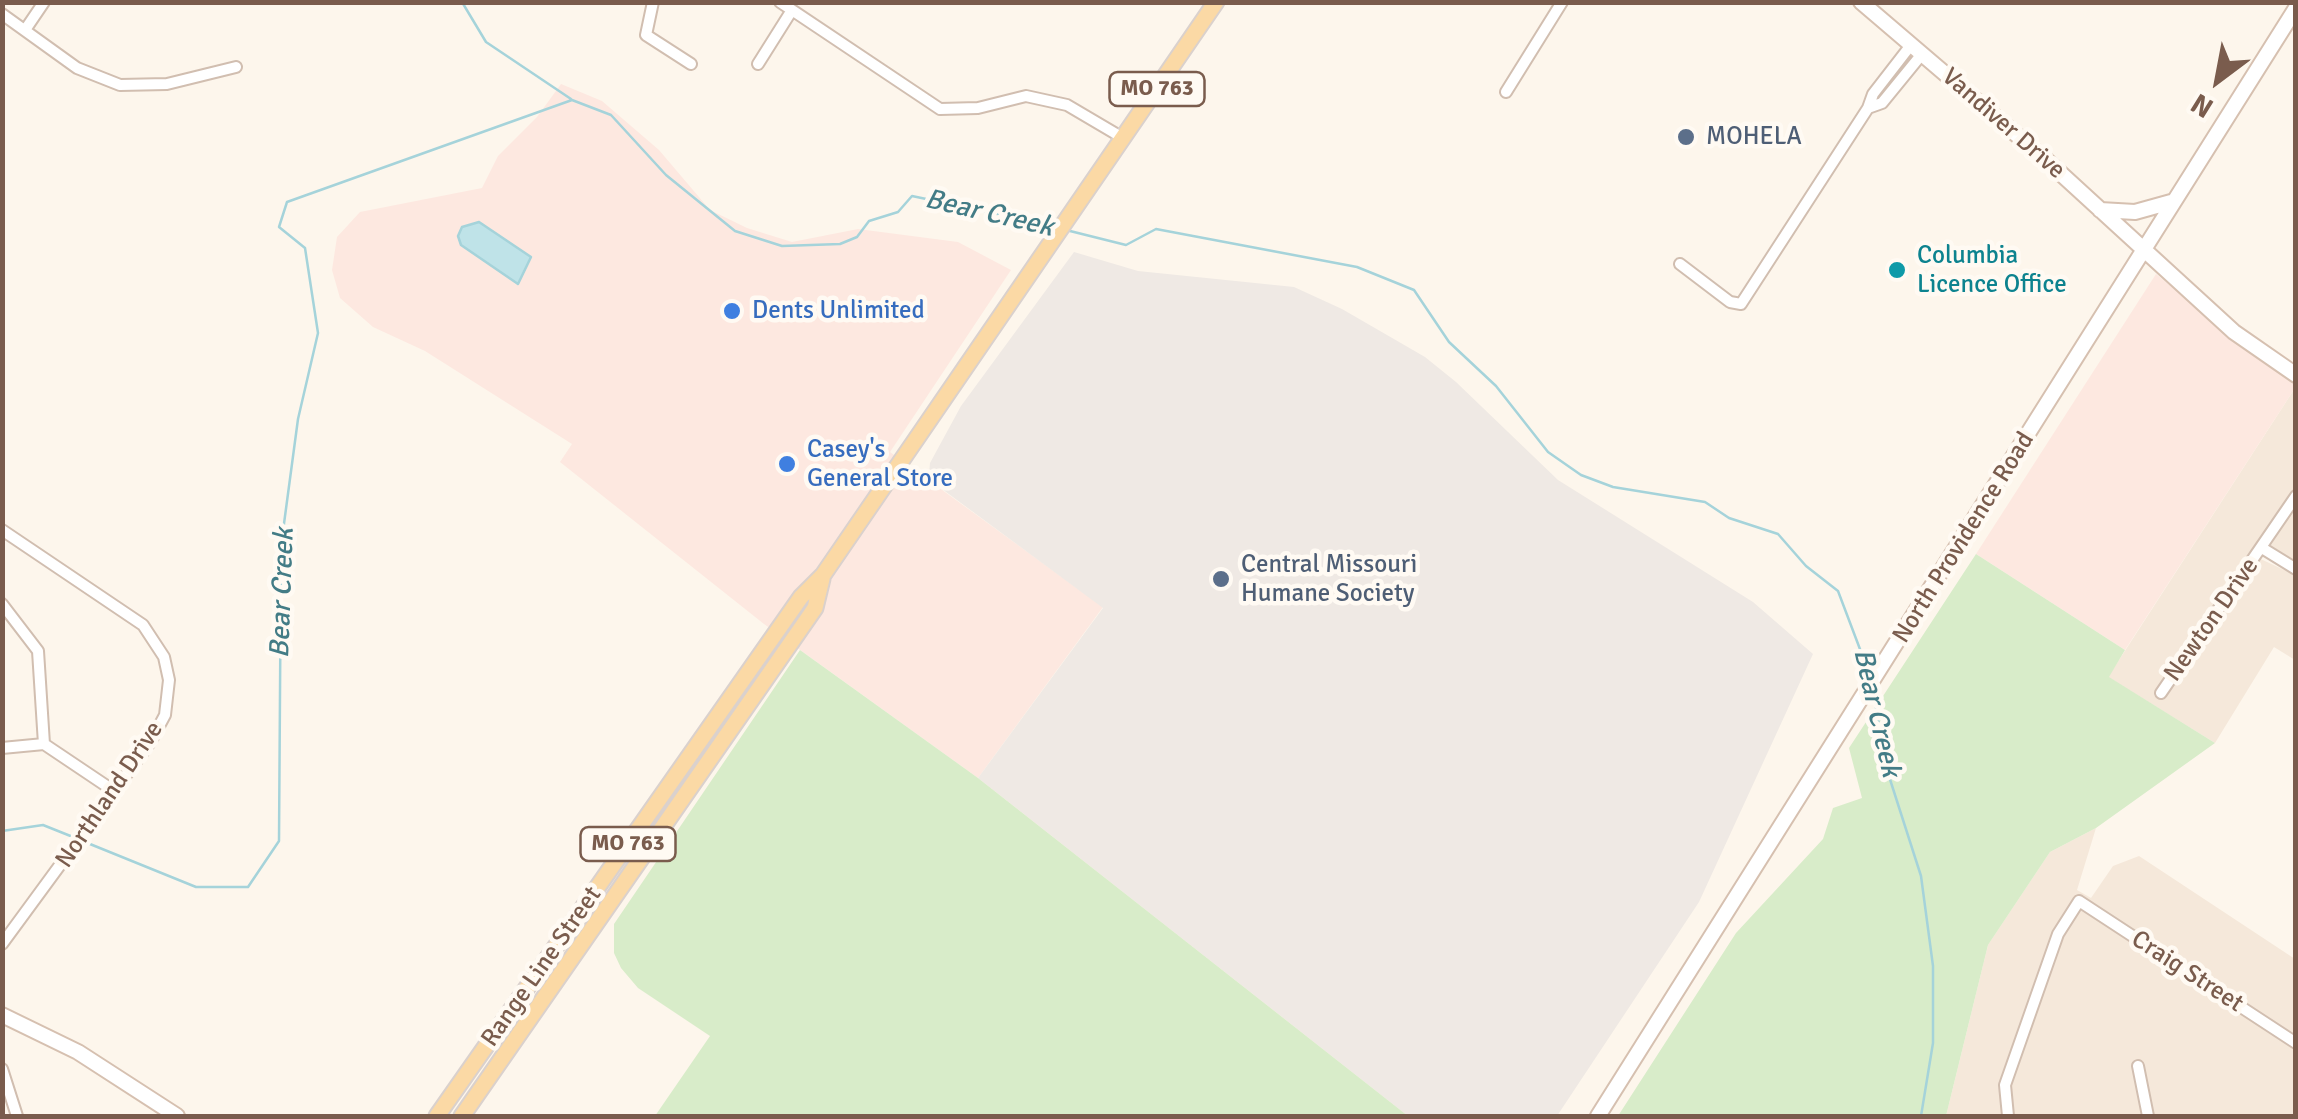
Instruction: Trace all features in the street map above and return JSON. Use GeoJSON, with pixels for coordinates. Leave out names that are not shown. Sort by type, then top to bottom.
{"type":"FeatureCollection","features":[{"type":"Feature","properties":{"kind":"main road","name":"Range Line Street"},"geometry":{"type":"LineString","coordinates":[[437,1116],[801,597],[824,575],[1216,2]]}},
{"type":"Feature","properties":{"kind":"main road","name":"Range Line Street"},"geometry":{"type":"LineString","coordinates":[[462,1116],[815,608],[824,575]]}},
{"type":"Feature","properties":{"kind":"main road"},"geometry":{"type":"LineString","coordinates":[[574,955],[584,920],[635,847],[640,828]]}},
{"type":"Feature","properties":{"kind":"main road"},"geometry":{"type":"LineString","coordinates":[[485,1083],[492,1054],[545,977],[553,951]]}},
{"type":"Feature","properties":{"kind":"street"},"geometry":{"type":"LineString","coordinates":[[25,30],[44,2]]}},
{"type":"Feature","properties":{"kind":"street"},"geometry":{"type":"LineString","coordinates":[[654,2],[646,35],[690,64]]}},
{"type":"Feature","properties":{"kind":"street"},"geometry":{"type":"LineString","coordinates":[[780,2],[940,109],[978,108],[1026,96],[1067,105],[1124,138]]}},
{"type":"Feature","properties":{"kind":"street"},"geometry":{"type":"LineString","coordinates":[[1506,92],[1562,2]]}},
{"type":"Feature","properties":{"kind":"street","name":"Vandiver Drive"},"geometry":{"type":"LineString","coordinates":[[1861,2],[2234,332],[2296,375]]}},
{"type":"Feature","properties":{"kind":"street","name":"North Providence Road"},"geometry":{"type":"LineString","coordinates":[[1598,1116],[2295,5]]}},
{"type":"Feature","properties":{"kind":"street"},"geometry":{"type":"LineString","coordinates":[[758,64],[792,10]]}},
{"type":"Feature","properties":{"kind":"street"},"geometry":{"type":"LineString","coordinates":[[2,14],[77,68],[120,85],[167,84],[236,66]]}},
{"type":"Feature","properties":{"kind":"street"},"geometry":{"type":"LineString","coordinates":[[1680,264],[1730,302],[1741,304],[1868,108],[1882,104],[1916,50]]}},
{"type":"Feature","properties":{"kind":"street"},"geometry":{"type":"LineString","coordinates":[[2100,210],[2136,212],[2172,202]]}},
{"type":"Feature","properties":{"kind":"street","name":"Newton Drive"},"geometry":{"type":"LineString","coordinates":[[2161,693],[2296,496]]}},
{"type":"Feature","properties":{"kind":"street","name":"Northland Drive"},"geometry":{"type":"LineString","coordinates":[[2,530],[144,625],[164,658],[169,680],[165,715],[75,850],[2,944]]}},
{"type":"Feature","properties":{"kind":"street"},"geometry":{"type":"LineString","coordinates":[[2262,548],[2296,569]]}},
{"type":"Feature","properties":{"kind":"street"},"geometry":{"type":"LineString","coordinates":[[2,604],[38,651],[44,744]]}},
{"type":"Feature","properties":{"kind":"street"},"geometry":{"type":"LineString","coordinates":[[2,748],[44,744],[114,791]]}},
{"type":"Feature","properties":{"kind":"street","name":"Craig Street"},"geometry":{"type":"LineString","coordinates":[[2008,1116],[2005,1085],[2058,934],[2079,901],[2296,1043]]}},
{"type":"Feature","properties":{"kind":"street"},"geometry":{"type":"LineString","coordinates":[[2,1014],[78,1052],[178,1116]]}},
{"type":"Feature","properties":{"kind":"street"},"geometry":{"type":"LineString","coordinates":[[2138,1066],[2148,1116]]}},
{"type":"Feature","properties":{"kind":"street"},"geometry":{"type":"LineString","coordinates":[[2,1069],[17,1116]]}},
{"type":"Feature","properties":{"kind":"shaded area"},"geometry":{"type":"Polygon","coordinates":[[[561,84],[602,101],[659,150],[710,210],[747,228],[792,242],[858,229],[958,242],[1011,270],[890,452],[1103,607],[978,778],[764,624],[560,462],[572,444],[425,351],[373,327],[340,298],[332,270],[337,237],[360,212],[482,188],[498,156],[537,117],[561,84]]]}},
{"type":"Feature","properties":{"kind":"shaded area"},"geometry":{"type":"Polygon","coordinates":[[[1074,252],[1138,271],[1294,287],[1342,309],[1425,357],[1558,480],[1753,602],[1813,654],[1699,902],[1557,1116],[1408,1116],[978,778],[1103,608],[938,486],[929,474],[930,463],[961,406],[1074,252]]]}},
{"type":"Feature","properties":{"kind":"shaded area"},"geometry":{"type":"Polygon","coordinates":[[[2156,274],[2247,349],[2295,380],[2295,388],[2125,650],[1976,554],[2156,274]]]}},
{"type":"Feature","properties":{"kind":"shaded area"},"geometry":{"type":"Polygon","coordinates":[[[2295,388],[2295,561],[2264,541],[2252,555],[2295,575],[2295,660],[2274,647],[2215,743],[2108,677],[2295,388]]]}},
{"type":"Feature","properties":{"kind":"shaded area"},"geometry":{"type":"Polygon","coordinates":[[[2096,828],[2077,890],[2091,898],[2113,866],[2139,856],[2295,959],[2295,1116],[1946,1116],[1988,945],[2050,852],[2096,828]]]}},
{"type":"Feature","properties":{"kind":"green space"},"geometry":{"type":"Polygon","coordinates":[[[1976,554],[2125,650],[2109,677],[2215,743],[2096,828],[2050,852],[1988,945],[1946,1116],[1618,1116],[1736,933],[1823,839],[1833,808],[1862,798],[1849,748],[1976,554]]]}},
{"type":"Feature","properties":{"kind":"green space"},"geometry":{"type":"Polygon","coordinates":[[[800,650],[978,778],[1408,1116],[655,1116],[710,1036],[638,988],[614,953],[614,924],[800,650]]]}},
{"type":"Feature","properties":{"kind":"water"},"geometry":{"type":"Polygon","coordinates":[[[479,222],[531,257],[518,284],[461,245],[458,236],[462,227],[479,222]]]}},
{"type":"Feature","properties":{"kind":"waterway"},"geometry":{"type":"LineString","coordinates":[[462,2],[486,42],[571,99]]}},
{"type":"Feature","properties":{"kind":"waterway","name":"Bear Creek"},"geometry":{"type":"LineString","coordinates":[[85,842],[196,887],[248,887],[279,841],[281,546],[298,419],[318,333],[305,248],[279,227],[287,202],[572,100],[611,115],[666,175],[735,231],[782,246],[840,244],[857,237],[869,221],[898,212],[912,196],[1054,226]]}},
{"type":"Feature","properties":{"kind":"waterway","name":"Bear Creek"},"geometry":{"type":"LineString","coordinates":[[1066,230],[1126,245],[1156,229],[1357,267],[1414,290],[1449,342],[1496,386],[1548,452],[1581,475],[1613,487],[1705,502],[1729,518],[1778,534],[1806,566],[1838,591],[1869,673]]}},
{"type":"Feature","properties":{"kind":"waterway","name":"Bear Creek"},"geometry":{"type":"LineString","coordinates":[[1873,691],[1887,770],[1921,876],[1933,966],[1933,1043],[1921,1116]]}},
{"type":"Feature","properties":{"kind":"waterway","name":"Bear Creek"},"geometry":{"type":"LineString","coordinates":[[2,831],[43,825],[73,837]]}},
{"type":"Feature","properties":{"kind":"place","name":"MOHELA"},"geometry":{"type":"Point","coordinates":[1686,137]}},
{"type":"Feature","properties":{"kind":"place","name":"Columbia Licence Office"},"geometry":{"type":"Point","coordinates":[1897,270]}},
{"type":"Feature","properties":{"kind":"place","name":"Dents Unlimited"},"geometry":{"type":"Point","coordinates":[732,311]}},
{"type":"Feature","properties":{"kind":"place","name":"Casey's General Store"},"geometry":{"type":"Point","coordinates":[787,464]}},
{"type":"Feature","properties":{"kind":"place","name":"Central Missouri Humane Society"},"geometry":{"type":"Point","coordinates":[1221,579]}}]}
